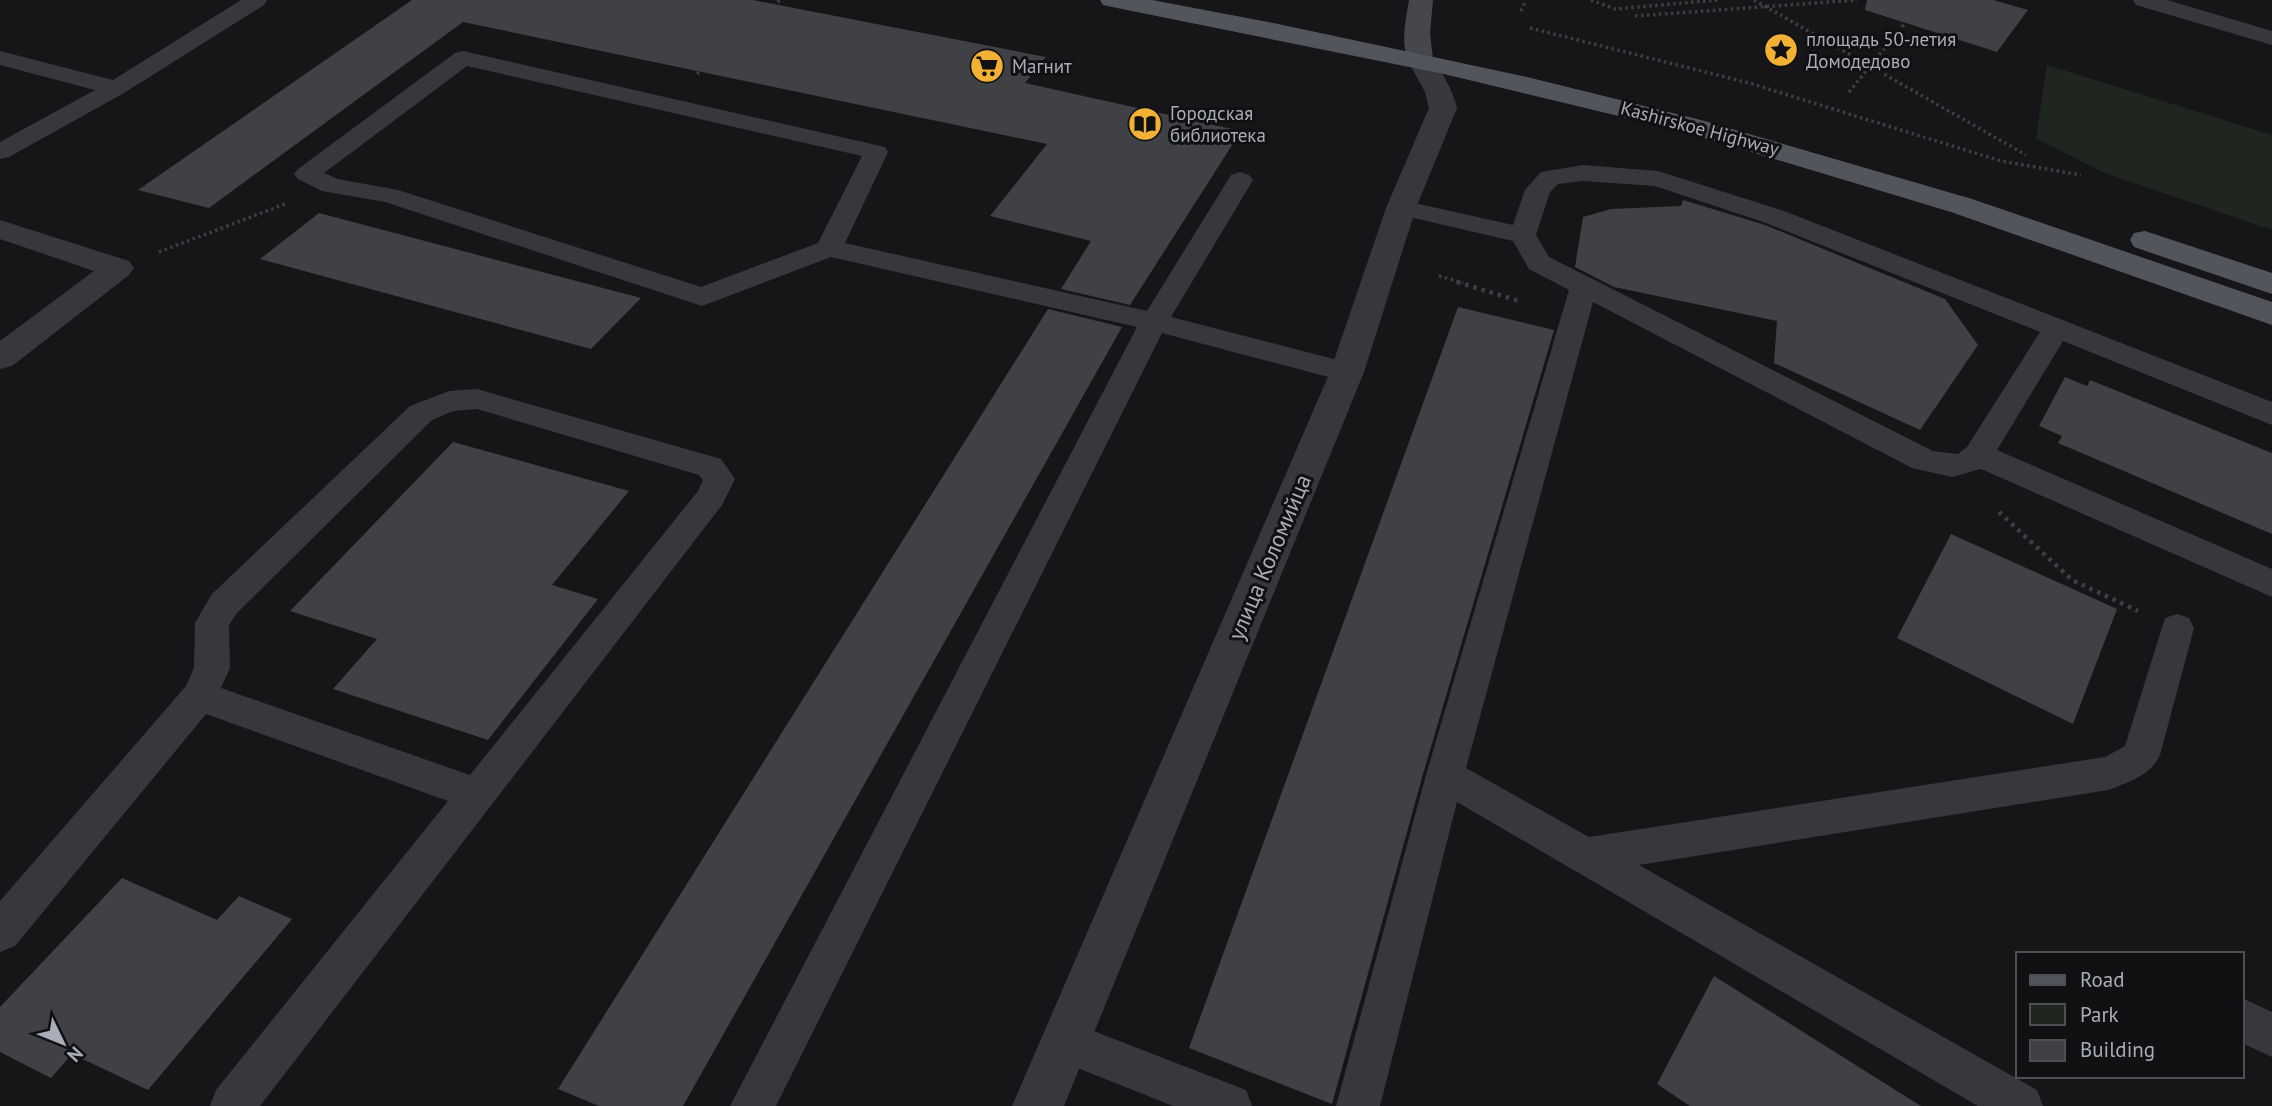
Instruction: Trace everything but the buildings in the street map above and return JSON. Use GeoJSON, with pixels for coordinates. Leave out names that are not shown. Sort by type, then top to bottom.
{"type":"FeatureCollection","features":[{"type":"Feature","properties":{"kind":"main road","name":"Kashirskoe Highway"},"geometry":{"type":"LineString","coordinates":[[1112,0],[1409,40],[1636,85],[1811,132],[1998,190],[2272,285]]}},
{"type":"Feature","properties":{"kind":"main road"},"geometry":{"type":"LineString","coordinates":[[1409,40],[1421,0]]}},
{"type":"Feature","properties":{"kind":"main road","name":"Kashirskoe Highway"},"geometry":{"type":"LineString","coordinates":[[1409,40],[1621,107],[1834,165],[2071,243],[2272,314]]}},
{"type":"Feature","properties":{"kind":"street","name":"улица Коломийца"},"geometry":{"type":"LineString","coordinates":[[1038,1106],[1347,372],[1401,208],[1443,108],[1439,92],[1409,40]]}},
{"type":"Feature","properties":{"kind":"street"},"geometry":{"type":"LineString","coordinates":[[0,229],[118,268]]}},
{"type":"Feature","properties":{"kind":"street"},"geometry":{"type":"LineString","coordinates":[[0,358],[118,268]]}},
{"type":"Feature","properties":{"kind":"lane"},"geometry":{"type":"LineString","coordinates":[[224,0],[252,3]]}},
{"type":"Feature","properties":{"kind":"lane"},"geometry":{"type":"LineString","coordinates":[[2144,0],[2272,38]]}},
{"type":"Feature","properties":{"kind":"lane"},"geometry":{"type":"LineString","coordinates":[[0,152],[116,88],[252,3]]}},
{"type":"Feature","properties":{"kind":"lane"},"geometry":{"type":"LineString","coordinates":[[0,58],[116,88]]}},
{"type":"Feature","properties":{"kind":"lane"},"geometry":{"type":"LineString","coordinates":[[829,248],[876,152],[463,58],[307,174],[331,186],[389,195],[702,297],[829,248],[1154,322],[1347,372]]}},
{"type":"Feature","properties":{"kind":"lane"},"geometry":{"type":"LineString","coordinates":[[1523,235],[1538,190],[1550,177],[1583,173],[1658,179],[1775,217],[2272,414]]}},
{"type":"Feature","properties":{"kind":"lane"},"geometry":{"type":"LineString","coordinates":[[752,1106],[1154,322],[1240,180]]}},
{"type":"Feature","properties":{"kind":"lane"},"geometry":{"type":"LineString","coordinates":[[1401,208],[1523,235],[1539,263],[1578,302],[1932,463],[1950,466],[1967,463],[1978,454],[2057,328]]}},
{"type":"Feature","properties":{"kind":"lane"},"geometry":{"type":"LineString","coordinates":[[1358,1106],[1445,775],[1578,302]]}},
{"type":"Feature","properties":{"kind":"lane"},"geometry":{"type":"LineString","coordinates":[[0,932],[199,696],[212,668],[212,623],[224,604],[414,419],[440,403],[460,398],[477,400],[710,467],[719,480],[711,497],[232,1106]]}},
{"type":"Feature","properties":{"kind":"lane"},"geometry":{"type":"LineString","coordinates":[[1978,454],[2272,584]]}},
{"type":"Feature","properties":{"kind":"lane"},"geometry":{"type":"LineString","coordinates":[[1586,856],[2108,774],[2121,769],[2141,755],[2177,628]]}},
{"type":"Feature","properties":{"kind":"lane"},"geometry":{"type":"LineString","coordinates":[[199,696],[475,794]]}},
{"type":"Feature","properties":{"kind":"lane"},"geometry":{"type":"LineString","coordinates":[[1445,775],[2021,1106]]}},
{"type":"Feature","properties":{"kind":"lane"},"geometry":{"type":"LineString","coordinates":[[2244,1020],[2272,1035]]}},
{"type":"Feature","properties":{"kind":"lane"},"geometry":{"type":"LineString","coordinates":[[1065,1042],[1230,1106]]}},
{"type":"Feature","properties":{"kind":"path"},"geometry":{"type":"LineString","coordinates":[[664,104],[780,0]]}},
{"type":"Feature","properties":{"kind":"path"},"geometry":{"type":"LineString","coordinates":[[1521,11],[1526,0]]}},
{"type":"Feature","properties":{"kind":"path"},"geometry":{"type":"LineString","coordinates":[[1593,0],[1615,9],[1665,2],[1718,0]]}},
{"type":"Feature","properties":{"kind":"path"},"geometry":{"type":"LineString","coordinates":[[1754,0],[2026,155]]}},
{"type":"Feature","properties":{"kind":"path"},"geometry":{"type":"LineString","coordinates":[[1635,16],[1857,0]]}},
{"type":"Feature","properties":{"kind":"path"},"geometry":{"type":"LineString","coordinates":[[1881,0],[1916,9]]}},
{"type":"Feature","properties":{"kind":"path"},"geometry":{"type":"LineString","coordinates":[[1849,92],[1924,0]]}},
{"type":"Feature","properties":{"kind":"path"},"geometry":{"type":"LineString","coordinates":[[1530,28],[1749,83],[1993,159],[2081,175]]}},
{"type":"Feature","properties":{"kind":"path"},"geometry":{"type":"LineString","coordinates":[[118,268],[331,186]]}},
{"type":"Feature","properties":{"kind":"path"},"geometry":{"type":"LineString","coordinates":[[1439,276],[1578,302]]}},
{"type":"Feature","properties":{"kind":"path"},"geometry":{"type":"LineString","coordinates":[[1950,466],[2072,580],[2177,628]]}},
{"type":"Feature","properties":{"kind":"green space"},"geometry":{"type":"Polygon","coordinates":[[[2047,65],[2272,135],[2272,230],[2102,172],[2036,138],[2047,65]]]}},
{"type":"Feature","properties":{"kind":"place","name":"площадь 50-летия Домодедово"},"geometry":{"type":"Point","coordinates":[1781,50]}},
{"type":"Feature","properties":{"kind":"place","name":"Магнит"},"geometry":{"type":"Point","coordinates":[987,66]}},
{"type":"Feature","properties":{"kind":"place","name":"Городская библиотека"},"geometry":{"type":"Point","coordinates":[1145,124]}}]}
